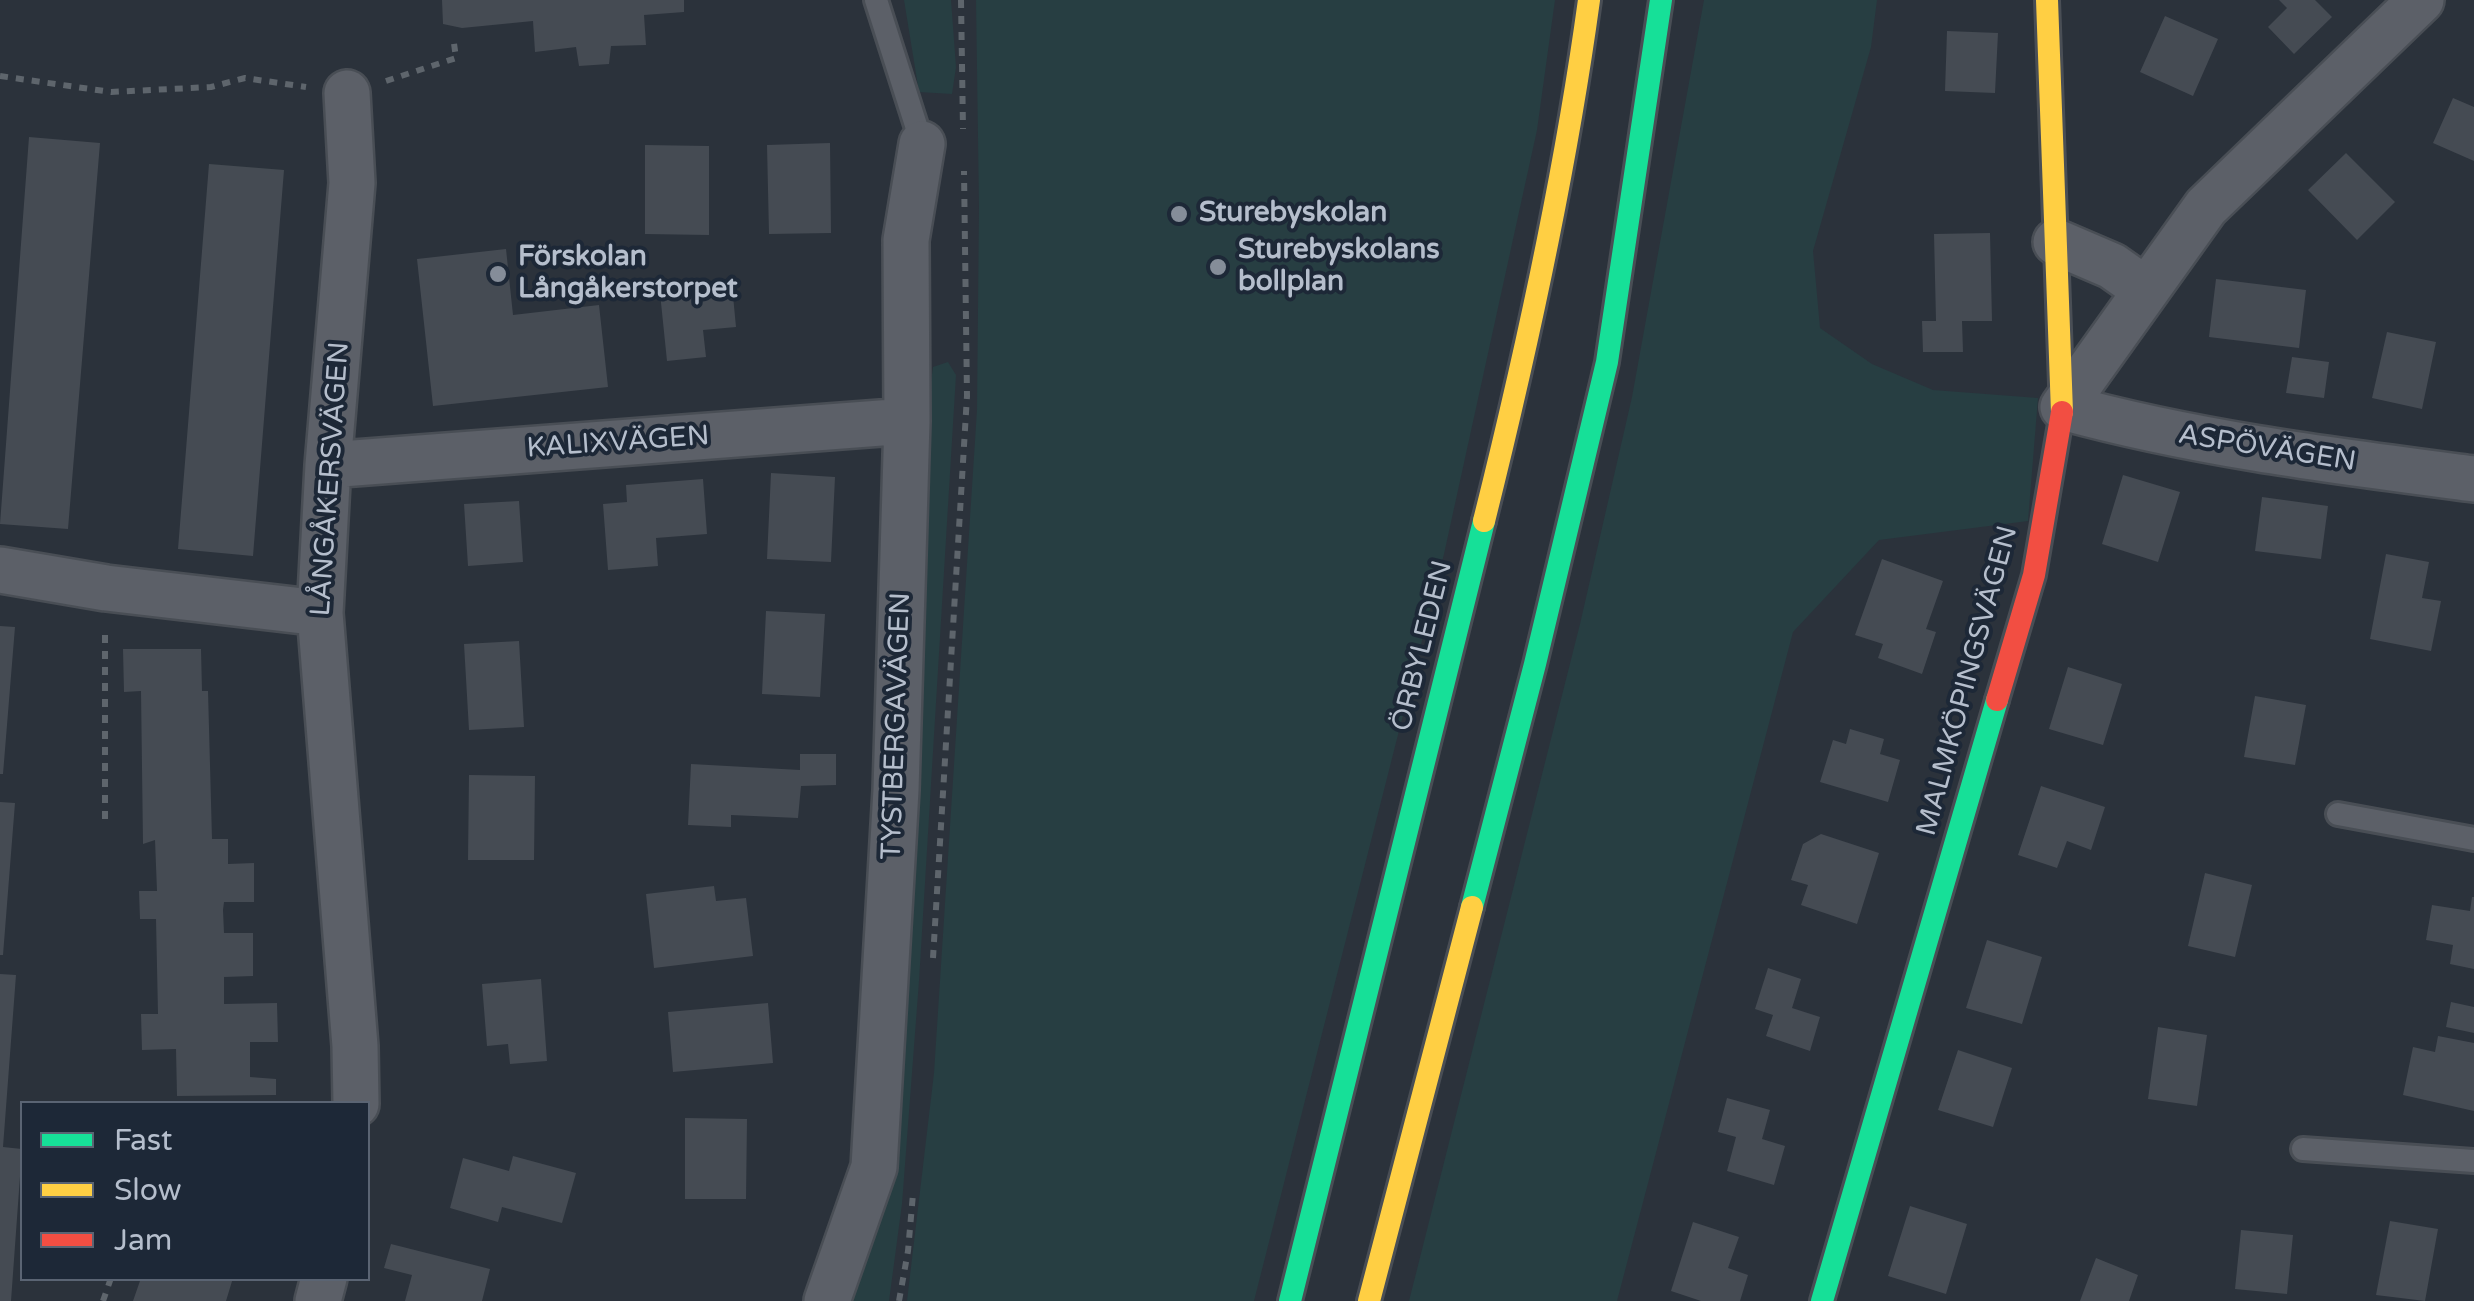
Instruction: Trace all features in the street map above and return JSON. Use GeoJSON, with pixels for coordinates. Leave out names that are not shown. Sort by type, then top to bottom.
{"type":"FeatureCollection","features":[{"type":"Feature","properties":{"kind":"main road","name":"ÖRBYLEDEN"},"geometry":{"type":"LineString","coordinates":[[1290,1301],[1522,370],[1574,111],[1589,0]]}},
{"type":"Feature","properties":{"kind":"main road"},"geometry":{"type":"LineString","coordinates":[[1369,1301],[1535,664],[1607,362],[1661,0]]}},
{"type":"Feature","properties":{"kind":"main road","name":"MALMKÖPINGSVÄGEN"},"geometry":{"type":"LineString","coordinates":[[1822,1301],[2034,575],[2062,408],[2047,0]]}},
{"type":"Feature","properties":{"kind":"street"},"geometry":{"type":"LineString","coordinates":[[2062,408],[2206,207],[2421,0]]}},
{"type":"Feature","properties":{"kind":"street","name":"LÅNGÅKERSVÄGEN"},"geometry":{"type":"LineString","coordinates":[[347,93],[352,183],[320,612],[356,1046],[356,1101]]}},
{"type":"Feature","properties":{"kind":"street","name":"TYSTBERGAVÄGEN"},"geometry":{"type":"LineString","coordinates":[[828,1301],[874,1167],[896,790],[907,421],[906,240],[922,144]]}},
{"type":"Feature","properties":{"kind":"street"},"geometry":{"type":"LineString","coordinates":[[2056,242],[2112,266],[2146,290]]}},
{"type":"Feature","properties":{"kind":"street","name":"ASPÖVÄGEN"},"geometry":{"type":"LineString","coordinates":[[2062,408],[2138,428],[2272,452],[2474,480]]}},
{"type":"Feature","properties":{"kind":"street","name":"KALIXVÄGEN"},"geometry":{"type":"LineString","coordinates":[[328,465],[907,421]]}},
{"type":"Feature","properties":{"kind":"street"},"geometry":{"type":"LineString","coordinates":[[0,570],[106,588],[320,612]]}},
{"type":"Feature","properties":{"kind":"lane"},"geometry":{"type":"LineString","coordinates":[[876,0],[922,144]]}},
{"type":"Feature","properties":{"kind":"lane"},"geometry":{"type":"LineString","coordinates":[[2338,814],[2474,839]]}},
{"type":"Feature","properties":{"kind":"lane"},"geometry":{"type":"LineString","coordinates":[[2303,1149],[2474,1161]]}},
{"type":"Feature","properties":{"kind":"path"},"geometry":{"type":"LineString","coordinates":[[0,76],[110,92],[211,87],[245,78],[347,93],[456,58],[453,36]]}},
{"type":"Feature","properties":{"kind":"path"},"geometry":{"type":"LineString","coordinates":[[105,819],[106,588]]}},
{"type":"Feature","properties":{"kind":"green space"},"geometry":{"type":"Polygon","coordinates":[[[904,0],[951,0],[956,67],[952,94],[919,92],[904,0]]]}},
{"type":"Feature","properties":{"kind":"green space"},"geometry":{"type":"Polygon","coordinates":[[[976,0],[1555,0],[1537,130],[1444,554],[1254,1301],[907,1301],[934,1073],[977,410],[976,0]]]}},
{"type":"Feature","properties":{"kind":"green space"},"geometry":{"type":"Polygon","coordinates":[[[1704,0],[1877,0],[1871,47],[1813,251],[1820,328],[1872,364],[1933,390],[2038,398],[2028,521],[1879,540],[1793,632],[1617,1301],[1409,1301],[1580,624],[1632,397],[1704,0]]]}},
{"type":"Feature","properties":{"kind":"green space"},"geometry":{"type":"Polygon","coordinates":[[[948,362],[956,375],[902,1204],[889,1301],[840,1301],[927,411],[933,367],[948,362]]]}},
{"type":"Feature","properties":{"kind":"building"},"geometry":{"type":"Polygon","coordinates":[[[442,0],[684,0],[684,12],[644,15],[646,45],[611,46],[609,64],[579,66],[576,47],[535,52],[533,21],[462,28],[443,24],[442,0]]]}},
{"type":"Feature","properties":{"kind":"building"},"geometry":{"type":"Polygon","coordinates":[[[2279,0],[2315,0],[2332,17],[2294,54],[2268,27],[2287,8],[2279,0]]]}},
{"type":"Feature","properties":{"kind":"building"},"geometry":{"type":"Polygon","coordinates":[[[2165,16],[2218,39],[2193,96],[2140,72],[2165,16]]]}},
{"type":"Feature","properties":{"kind":"building"},"geometry":{"type":"Polygon","coordinates":[[[1947,31],[1998,33],[1995,93],[1945,91],[1947,31]]]}},
{"type":"Feature","properties":{"kind":"building"},"geometry":{"type":"Polygon","coordinates":[[[2453,98],[2474,107],[2474,161],[2433,143],[2453,98]]]}},
{"type":"Feature","properties":{"kind":"building"},"geometry":{"type":"Polygon","coordinates":[[[29,137],[100,143],[68,529],[0,524],[29,137]]]}},
{"type":"Feature","properties":{"kind":"building"},"geometry":{"type":"Polygon","coordinates":[[[830,143],[831,233],[769,234],[767,145],[830,143]]]}},
{"type":"Feature","properties":{"kind":"building"},"geometry":{"type":"Polygon","coordinates":[[[645,145],[709,146],[709,235],[645,234],[645,145]]]}},
{"type":"Feature","properties":{"kind":"building"},"geometry":{"type":"Polygon","coordinates":[[[2346,153],[2395,202],[2357,240],[2308,190],[2346,153]]]}},
{"type":"Feature","properties":{"kind":"building"},"geometry":{"type":"Polygon","coordinates":[[[209,164],[284,170],[253,556],[178,549],[209,164]]]}},
{"type":"Feature","properties":{"kind":"building"},"geometry":{"type":"Polygon","coordinates":[[[1990,233],[1992,321],[1962,321],[1963,352],[1923,352],[1922,321],[1936,321],[1934,234],[1990,233]]]}},
{"type":"Feature","properties":{"kind":"building"},"geometry":{"type":"Polygon","coordinates":[[[506,249],[513,315],[599,305],[608,387],[433,406],[417,259],[506,249]]]}},
{"type":"Feature","properties":{"kind":"building"},"geometry":{"type":"Polygon","coordinates":[[[2216,279],[2306,290],[2299,348],[2209,337],[2216,279]]]}},
{"type":"Feature","properties":{"kind":"building"},"geometry":{"type":"Polygon","coordinates":[[[732,285],[736,327],[703,330],[706,357],[667,361],[660,293],[732,285]]]}},
{"type":"Feature","properties":{"kind":"building"},"geometry":{"type":"Polygon","coordinates":[[[2387,332],[2436,342],[2422,409],[2372,398],[2387,332]]]}},
{"type":"Feature","properties":{"kind":"building"},"geometry":{"type":"Polygon","coordinates":[[[2292,357],[2329,362],[2324,398],[2286,393],[2292,357]]]}},
{"type":"Feature","properties":{"kind":"building"},"geometry":{"type":"Polygon","coordinates":[[[771,473],[835,477],[831,562],[767,559],[771,473]]]}},
{"type":"Feature","properties":{"kind":"building"},"geometry":{"type":"Polygon","coordinates":[[[2123,475],[2180,492],[2158,562],[2102,544],[2123,475]]]}},
{"type":"Feature","properties":{"kind":"building"},"geometry":{"type":"Polygon","coordinates":[[[703,479],[707,534],[656,538],[658,566],[608,570],[603,504],[627,502],[626,485],[703,479]]]}},
{"type":"Feature","properties":{"kind":"building"},"geometry":{"type":"Polygon","coordinates":[[[2262,497],[2328,506],[2321,559],[2255,551],[2262,497]]]}},
{"type":"Feature","properties":{"kind":"building"},"geometry":{"type":"Polygon","coordinates":[[[519,501],[523,562],[468,566],[464,504],[519,501]]]}},
{"type":"Feature","properties":{"kind":"building"},"geometry":{"type":"Polygon","coordinates":[[[2386,554],[2429,562],[2422,598],[2441,601],[2431,651],[2370,639],[2386,554]]]}},
{"type":"Feature","properties":{"kind":"building"},"geometry":{"type":"Polygon","coordinates":[[[1882,559],[1943,581],[1926,629],[1936,632],[1922,674],[1878,658],[1883,644],[1855,635],[1882,559]]]}},
{"type":"Feature","properties":{"kind":"building"},"geometry":{"type":"Polygon","coordinates":[[[766,611],[825,614],[820,697],[762,694],[766,611]]]}},
{"type":"Feature","properties":{"kind":"building"},"geometry":{"type":"Polygon","coordinates":[[[0,626],[15,627],[3,774],[0,774],[0,626]]]}},
{"type":"Feature","properties":{"kind":"building"},"geometry":{"type":"Polygon","coordinates":[[[519,641],[524,727],[469,730],[464,644],[519,641]]]}},
{"type":"Feature","properties":{"kind":"building"},"geometry":{"type":"Polygon","coordinates":[[[123,649],[201,649],[202,691],[208,691],[212,839],[228,839],[228,864],[254,863],[254,902],[224,902],[223,910],[224,933],[253,933],[253,976],[224,977],[224,1004],[277,1003],[278,1042],[250,1042],[250,1077],[276,1079],[276,1095],[177,1096],[176,1049],[142,1050],[141,1014],[158,1014],[156,919],[140,919],[139,891],[157,891],[155,840],[143,844],[141,691],[124,692],[123,649]]]}},
{"type":"Feature","properties":{"kind":"building"},"geometry":{"type":"Polygon","coordinates":[[[2068,667],[2122,684],[2103,745],[2049,729],[2068,667]]]}},
{"type":"Feature","properties":{"kind":"building"},"geometry":{"type":"Polygon","coordinates":[[[2255,696],[2306,705],[2295,765],[2244,757],[2255,696]]]}},
{"type":"Feature","properties":{"kind":"building"},"geometry":{"type":"Polygon","coordinates":[[[1850,729],[1884,739],[1880,754],[1900,760],[1888,802],[1820,782],[1833,740],[1846,744],[1850,729]]]}},
{"type":"Feature","properties":{"kind":"building"},"geometry":{"type":"Polygon","coordinates":[[[800,754],[836,754],[836,785],[801,786],[798,818],[731,815],[731,827],[688,825],[691,764],[800,770],[800,754]]]}},
{"type":"Feature","properties":{"kind":"building"},"geometry":{"type":"Polygon","coordinates":[[[469,775],[535,776],[534,860],[468,860],[469,775]]]}},
{"type":"Feature","properties":{"kind":"building"},"geometry":{"type":"Polygon","coordinates":[[[2041,786],[2105,807],[2091,850],[2067,841],[2057,868],[2018,855],[2041,786]]]}},
{"type":"Feature","properties":{"kind":"building"},"geometry":{"type":"Polygon","coordinates":[[[0,802],[15,803],[3,955],[0,955],[0,802]]]}},
{"type":"Feature","properties":{"kind":"building"},"geometry":{"type":"Polygon","coordinates":[[[1821,834],[1879,853],[1857,924],[1801,905],[1808,885],[1791,880],[1803,844],[1821,834]]]}},
{"type":"Feature","properties":{"kind":"building"},"geometry":{"type":"Polygon","coordinates":[[[2205,873],[2252,885],[2235,957],[2188,946],[2205,873]]]}},
{"type":"Feature","properties":{"kind":"building"},"geometry":{"type":"Polygon","coordinates":[[[714,886],[716,901],[746,898],[753,956],[654,968],[646,894],[714,886]]]}},
{"type":"Feature","properties":{"kind":"building"},"geometry":{"type":"Polygon","coordinates":[[[2472,897],[2474,969],[2450,964],[2453,945],[2426,940],[2432,905],[2470,911],[2472,897]]]}},
{"type":"Feature","properties":{"kind":"building"},"geometry":{"type":"Polygon","coordinates":[[[1987,940],[2042,957],[2022,1024],[1966,1008],[1987,940]]]}},
{"type":"Feature","properties":{"kind":"building"},"geometry":{"type":"Polygon","coordinates":[[[1768,968],[1801,979],[1792,1008],[1820,1017],[1810,1051],[1766,1036],[1773,1015],[1755,1009],[1768,968]]]}},
{"type":"Feature","properties":{"kind":"building"},"geometry":{"type":"Polygon","coordinates":[[[0,974],[16,975],[3,1147],[20,1149],[20,1177],[11,1301],[0,1301],[0,974]]]}},
{"type":"Feature","properties":{"kind":"building"},"geometry":{"type":"Polygon","coordinates":[[[541,979],[547,1061],[510,1064],[508,1044],[487,1046],[482,984],[541,979]]]}},
{"type":"Feature","properties":{"kind":"building"},"geometry":{"type":"Polygon","coordinates":[[[2451,1002],[2474,1007],[2474,1033],[2446,1027],[2451,1002]]]}},
{"type":"Feature","properties":{"kind":"building"},"geometry":{"type":"Polygon","coordinates":[[[768,1003],[773,1063],[673,1072],[668,1012],[768,1003]]]}},
{"type":"Feature","properties":{"kind":"building"},"geometry":{"type":"Polygon","coordinates":[[[2158,1027],[2207,1035],[2197,1106],[2148,1099],[2158,1027]]]}},
{"type":"Feature","properties":{"kind":"building"},"geometry":{"type":"Polygon","coordinates":[[[2438,1036],[2474,1043],[2474,1111],[2403,1095],[2413,1047],[2435,1052],[2438,1036]]]}},
{"type":"Feature","properties":{"kind":"building"},"geometry":{"type":"Polygon","coordinates":[[[1958,1050],[2012,1068],[1993,1127],[1938,1110],[1958,1050]]]}},
{"type":"Feature","properties":{"kind":"building"},"geometry":{"type":"Polygon","coordinates":[[[1727,1098],[1770,1110],[1762,1139],[1785,1146],[1774,1185],[1727,1171],[1736,1137],[1718,1132],[1727,1098]]]}},
{"type":"Feature","properties":{"kind":"building"},"geometry":{"type":"Polygon","coordinates":[[[685,1118],[747,1119],[746,1199],[685,1199],[685,1118]]]}},
{"type":"Feature","properties":{"kind":"building"},"geometry":{"type":"Polygon","coordinates":[[[513,1156],[576,1173],[562,1223],[502,1207],[498,1222],[450,1208],[463,1158],[509,1171],[513,1156]]]}},
{"type":"Feature","properties":{"kind":"building"},"geometry":{"type":"Polygon","coordinates":[[[1910,1206],[1967,1224],[1946,1294],[1888,1276],[1910,1206]]]}},
{"type":"Feature","properties":{"kind":"building"},"geometry":{"type":"Polygon","coordinates":[[[2390,1221],[2438,1229],[2425,1301],[2376,1295],[2390,1221]]]}},
{"type":"Feature","properties":{"kind":"building"},"geometry":{"type":"Polygon","coordinates":[[[1693,1222],[1739,1237],[1728,1268],[1748,1275],[1740,1301],[1701,1301],[1671,1291],[1693,1222]]]}},
{"type":"Feature","properties":{"kind":"building"},"geometry":{"type":"Polygon","coordinates":[[[2241,1230],[2293,1235],[2287,1294],[2235,1289],[2241,1230]]]}},
{"type":"Feature","properties":{"kind":"building"},"geometry":{"type":"Polygon","coordinates":[[[391,1244],[490,1269],[482,1301],[405,1301],[412,1275],[384,1268],[391,1244]]]}},
{"type":"Feature","properties":{"kind":"building"},"geometry":{"type":"Polygon","coordinates":[[[2096,1258],[2138,1275],[2129,1301],[2080,1301],[2096,1258]]]}},
{"type":"Feature","properties":{"kind":"building"},"geometry":{"type":"Polygon","coordinates":[[[140,1281],[232,1281],[226,1301],[133,1301],[140,1281]]]}},
{"type":"Feature","properties":{"kind":"traffic: fast"},"geometry":{"type":"LineString","coordinates":[[1472,907],[1607,362],[1661,0]]}},
{"type":"Feature","properties":{"kind":"traffic: fast"},"geometry":{"type":"LineString","coordinates":[[1290,1301],[1484,521]]}},
{"type":"Feature","properties":{"kind":"traffic: fast"},"geometry":{"type":"LineString","coordinates":[[1822,1301],[1997,700]]}},
{"type":"Feature","properties":{"kind":"traffic: slow"},"geometry":{"type":"LineString","coordinates":[[1484,521],[1544,262],[1589,0]]}},
{"type":"Feature","properties":{"kind":"traffic: slow"},"geometry":{"type":"LineString","coordinates":[[2047,0],[2062,412]]}},
{"type":"Feature","properties":{"kind":"traffic: slow"},"geometry":{"type":"LineString","coordinates":[[1369,1301],[1472,907]]}},
{"type":"Feature","properties":{"kind":"traffic: jam"},"geometry":{"type":"LineString","coordinates":[[1997,700],[2034,575],[2062,412]]}},
{"type":"Feature","properties":{"kind":"place","name":"Sturebyskolan"},"geometry":{"type":"Point","coordinates":[1179,214]}},
{"type":"Feature","properties":{"kind":"place","name":"Sturebyskolans bollplan"},"geometry":{"type":"Point","coordinates":[1218,267]}},
{"type":"Feature","properties":{"kind":"place","name":"Förskolan Långåkerstorpet"},"geometry":{"type":"Point","coordinates":[498,274]}}]}
